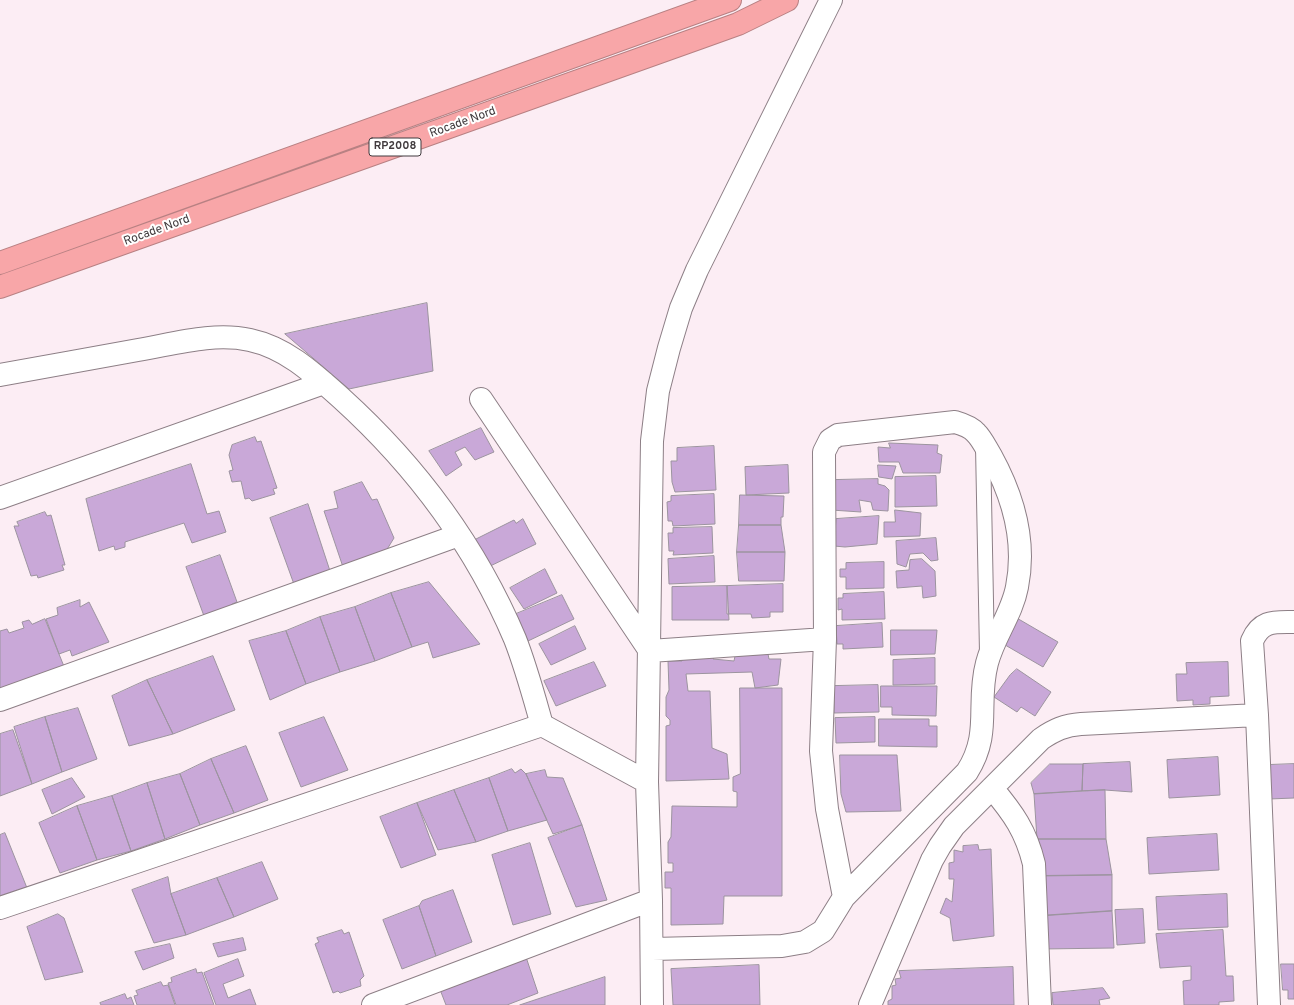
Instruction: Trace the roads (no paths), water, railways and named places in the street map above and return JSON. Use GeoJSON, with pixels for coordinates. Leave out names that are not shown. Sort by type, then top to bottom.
{"type":"FeatureCollection","features":[{"type":"Feature","properties":{"kind":"highway","name":"Rocade Nord"},"geometry":{"type":"LineString","coordinates":[[0,263],[730,0]]}},
{"type":"Feature","properties":{"kind":"highway","name":"Rocade Nord"},"geometry":{"type":"LineString","coordinates":[[0,287],[738,24],[787,0]]}},
{"type":"Feature","properties":{"kind":"street"},"geometry":{"type":"LineString","coordinates":[[652,1005],[651,900],[647,782],[652,441],[658,391],[681,308],[697,270],[831,0]]}},
{"type":"Feature","properties":{"kind":"street"},"geometry":{"type":"LineString","coordinates":[[0,375],[189,341],[228,337],[251,340],[272,347],[292,357],[355,411],[406,465],[460,535],[489,586],[515,639],[542,725],[647,782]]}},
{"type":"Feature","properties":{"kind":"street"},"geometry":{"type":"LineString","coordinates":[[0,498],[324,383]]}},
{"type":"Feature","properties":{"kind":"street"},"geometry":{"type":"LineString","coordinates":[[481,399],[650,651]]}},
{"type":"Feature","properties":{"kind":"street"},"geometry":{"type":"LineString","coordinates":[[652,949],[782,946],[805,942],[823,931],[844,897],[967,772],[974,761],[982,736],[983,686],[987,663],[1015,595],[1021,559],[1018,530],[1011,502],[1002,476],[976,432],[955,422],[838,435],[830,440],[824,452],[825,639],[821,751],[823,783],[844,897]]}},
{"type":"Feature","properties":{"kind":"street"},"geometry":{"type":"LineString","coordinates":[[0,700],[460,535]]}},
{"type":"Feature","properties":{"kind":"street"},"geometry":{"type":"LineString","coordinates":[[1269,1005],[1257,715],[1252,641],[1256,632],[1264,625],[1294,622]]}},
{"type":"Feature","properties":{"kind":"street"},"geometry":{"type":"LineString","coordinates":[[650,651],[825,639]]}},
{"type":"Feature","properties":{"kind":"street"},"geometry":{"type":"LineString","coordinates":[[870,1005],[940,846],[954,826],[1041,738],[1068,725],[1257,715]]}},
{"type":"Feature","properties":{"kind":"street"},"geometry":{"type":"LineString","coordinates":[[0,908],[542,725]]}},
{"type":"Feature","properties":{"kind":"street"},"geometry":{"type":"LineString","coordinates":[[992,788],[1014,814],[1023,830],[1030,846],[1034,864],[1040,1005]]}},
{"type":"Feature","properties":{"kind":"street"},"geometry":{"type":"LineString","coordinates":[[385,1003],[651,900]]}},
{"type":"Feature","properties":{"kind":"lane"},"geometry":{"type":"LineString","coordinates":[[983,442],[987,663]]}}]}
